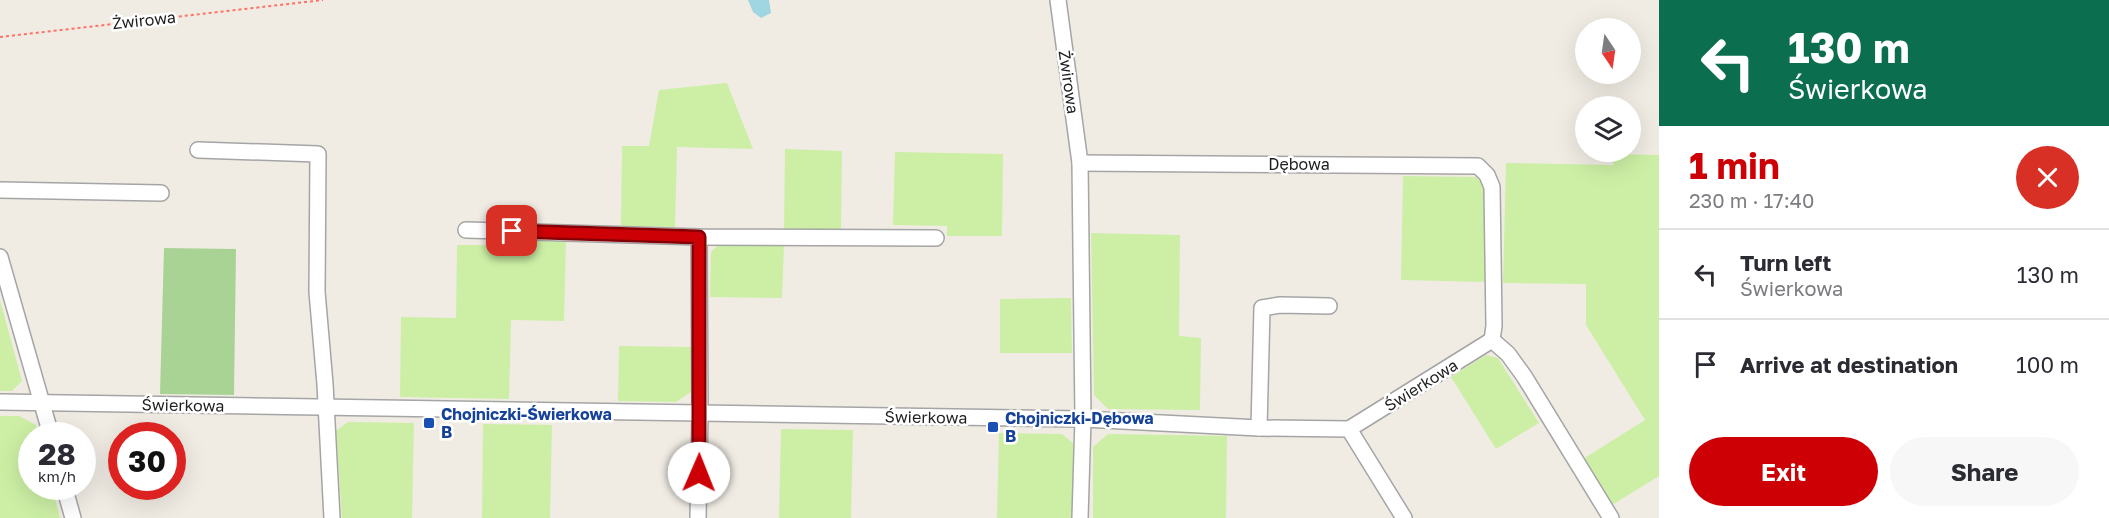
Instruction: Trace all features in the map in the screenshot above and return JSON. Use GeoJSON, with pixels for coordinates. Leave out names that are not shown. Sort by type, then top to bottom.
{"type":"FeatureCollection","features":[{"type":"Feature","properties":{"kind":"street","name":"Żwirowa"},"geometry":{"type":"LineString","coordinates":[[1058,0],[1080,163]]}},
{"type":"Feature","properties":{"kind":"street"},"geometry":{"type":"LineString","coordinates":[[198,150],[318,154],[317,292],[332,518]]}},
{"type":"Feature","properties":{"kind":"street","name":"Dębowa"},"geometry":{"type":"LineString","coordinates":[[1080,163],[1478,166],[1487,175],[1492,187],[1494,326],[1492,340]]}},
{"type":"Feature","properties":{"kind":"street"},"geometry":{"type":"LineString","coordinates":[[1080,163],[1083,419],[1080,518]]}},
{"type":"Feature","properties":{"kind":"street"},"geometry":{"type":"LineString","coordinates":[[0,190],[161,193]]}},
{"type":"Feature","properties":{"kind":"street"},"geometry":{"type":"LineString","coordinates":[[466,230],[699,237],[936,238]]}},
{"type":"Feature","properties":{"kind":"street"},"geometry":{"type":"LineString","coordinates":[[698,518],[699,237]]}},
{"type":"Feature","properties":{"kind":"street"},"geometry":{"type":"LineString","coordinates":[[0,257],[46,422]]}},
{"type":"Feature","properties":{"kind":"street"},"geometry":{"type":"LineString","coordinates":[[1259,428],[1262,308],[1280,305],[1329,306]]}},
{"type":"Feature","properties":{"kind":"street"},"geometry":{"type":"LineString","coordinates":[[1492,340],[1508,354],[1524,376],[1611,518]]}},
{"type":"Feature","properties":{"kind":"street","name":"Świerkowa"},"geometry":{"type":"LineString","coordinates":[[0,402],[326,415],[700,414],[1083,419],[1259,428],[1349,429],[1492,340]]}},
{"type":"Feature","properties":{"kind":"street"},"geometry":{"type":"LineString","coordinates":[[1349,429],[1404,518]]}},
{"type":"Feature","properties":{"kind":"street"},"geometry":{"type":"LineString","coordinates":[[68,500],[73,518]]}},
{"type":"Feature","properties":{"kind":"path","name":"Żwirowa"},"geometry":{"type":"LineString","coordinates":[[0,37],[323,0]]}},
{"type":"Feature","properties":{"kind":"green space"},"geometry":{"type":"Polygon","coordinates":[[[727,83],[753,149],[677,147],[675,227],[621,226],[622,146],[649,146],[659,90],[727,83]]]}},
{"type":"Feature","properties":{"kind":"green space"},"geometry":{"type":"Polygon","coordinates":[[[785,149],[842,151],[841,230],[784,229],[785,149]]]}},
{"type":"Feature","properties":{"kind":"green space"},"geometry":{"type":"Polygon","coordinates":[[[895,152],[1003,154],[1002,236],[947,236],[947,226],[893,225],[895,152]]]}},
{"type":"Feature","properties":{"kind":"green space"},"geometry":{"type":"Polygon","coordinates":[[[1641,155],[1659,155],[1659,476],[1612,505],[1583,459],[1645,420],[1586,325],[1586,284],[1503,283],[1506,163],[1613,165],[1613,162],[1641,162],[1641,155]]]}},
{"type":"Feature","properties":{"kind":"green space"},"geometry":{"type":"Polygon","coordinates":[[[1403,176],[1476,177],[1486,188],[1485,282],[1401,280],[1403,176]]]}},
{"type":"Feature","properties":{"kind":"green space"},"geometry":{"type":"Polygon","coordinates":[[[1091,233],[1180,235],[1179,336],[1201,338],[1200,410],[1108,409],[1094,395],[1091,233]]]}},
{"type":"Feature","properties":{"kind":"green space"},"geometry":{"type":"Polygon","coordinates":[[[517,240],[566,241],[564,321],[511,320],[509,399],[400,397],[401,317],[456,318],[457,245],[512,245],[517,240]]]}},
{"type":"Feature","properties":{"kind":"green space"},"geometry":{"type":"Polygon","coordinates":[[[720,243],[784,245],[782,298],[710,297],[711,252],[720,243]]]}},
{"type":"Feature","properties":{"kind":"green space"},"geometry":{"type":"Polygon","coordinates":[[[164,248],[236,249],[234,395],[160,394],[164,248]]]}},
{"type":"Feature","properties":{"kind":"green space"},"geometry":{"type":"Polygon","coordinates":[[[1071,298],[1072,353],[1000,353],[1000,299],[1071,298]]]}},
{"type":"Feature","properties":{"kind":"green space"},"geometry":{"type":"Polygon","coordinates":[[[0,300],[22,381],[12,391],[0,391],[0,300]]]}},
{"type":"Feature","properties":{"kind":"green space"},"geometry":{"type":"Polygon","coordinates":[[[619,346],[692,347],[691,392],[676,402],[618,401],[619,346]]]}},
{"type":"Feature","properties":{"kind":"green space"},"geometry":{"type":"Polygon","coordinates":[[[1486,355],[1498,358],[1539,423],[1496,449],[1451,377],[1486,355]]]}},
{"type":"Feature","properties":{"kind":"green space"},"geometry":{"type":"Polygon","coordinates":[[[0,416],[19,416],[30,422],[18,422],[18,500],[56,500],[60,518],[0,518],[0,416]]]}},
{"type":"Feature","properties":{"kind":"green space"},"geometry":{"type":"Polygon","coordinates":[[[348,422],[414,423],[412,518],[342,518],[336,431],[348,422]]]}},
{"type":"Feature","properties":{"kind":"green space"},"geometry":{"type":"Polygon","coordinates":[[[483,424],[552,425],[550,518],[482,518],[483,424]]]}},
{"type":"Feature","properties":{"kind":"green space"},"geometry":{"type":"Polygon","coordinates":[[[781,429],[853,430],[851,518],[779,518],[781,429]]]}},
{"type":"Feature","properties":{"kind":"green space"},"geometry":{"type":"Polygon","coordinates":[[[999,433],[1062,434],[1074,444],[1072,518],[997,518],[999,433]]]}},
{"type":"Feature","properties":{"kind":"green space"},"geometry":{"type":"Polygon","coordinates":[[[1108,434],[1227,436],[1226,518],[1093,518],[1093,447],[1108,434]]]}},
{"type":"Feature","properties":{"kind":"water"},"geometry":{"type":"Polygon","coordinates":[[[748,0],[769,0],[771,13],[761,18],[753,12],[748,0]]]}},
{"type":"Feature","properties":{"kind":"place","name":"Chojniczki-Świerkowa B"},"geometry":{"type":"Point","coordinates":[429,423]}},
{"type":"Feature","properties":{"kind":"place","name":"Chojniczki-Dębowa B"},"geometry":{"type":"Point","coordinates":[993,427]}},
{"type":"Feature","properties":{"kind":"route"},"geometry":{"type":"LineString","coordinates":[[512,231],[699,237],[699,473]]}}]}
